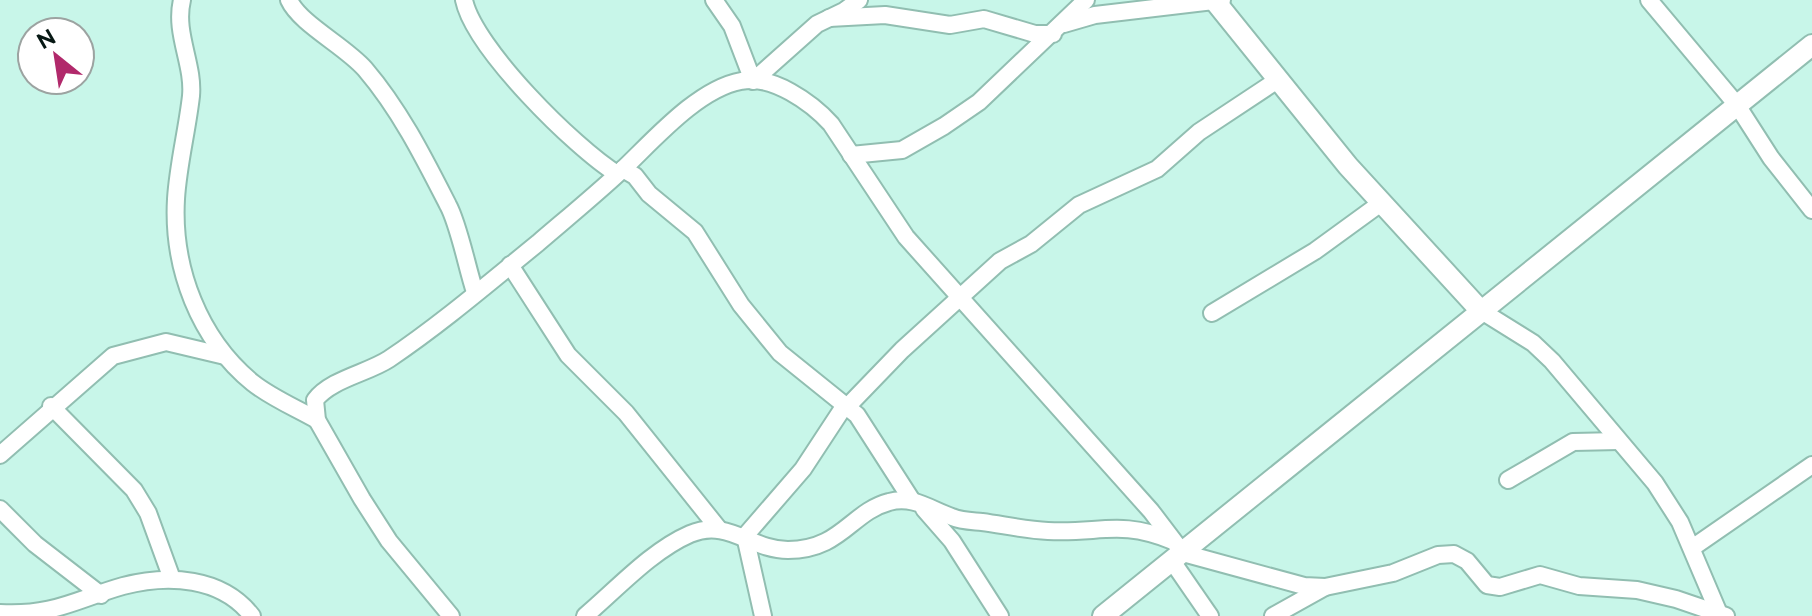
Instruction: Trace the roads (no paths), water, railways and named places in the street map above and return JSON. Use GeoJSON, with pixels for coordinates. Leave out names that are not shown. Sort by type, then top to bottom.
{"type":"FeatureCollection","features":[{"type":"Feature","properties":{"kind":"street"},"geometry":{"type":"LineString","coordinates":[[182,0],[182,42],[191,83],[176,199],[178,257],[188,293],[225,356],[254,385],[317,420]]}},
{"type":"Feature","properties":{"kind":"street"},"geometry":{"type":"LineString","coordinates":[[289,0],[303,20],[318,27],[365,69],[409,130],[450,207],[475,292]]}},
{"type":"Feature","properties":{"kind":"street"},"geometry":{"type":"LineString","coordinates":[[464,0],[476,29],[547,115],[591,158],[635,176],[649,194],[695,232],[741,305],[780,353],[846,406],[882,450],[914,501],[952,541],[1000,616]]}},
{"type":"Feature","properties":{"kind":"street"},"geometry":{"type":"LineString","coordinates":[[714,0],[732,26],[753,81]]}},
{"type":"Feature","properties":{"kind":"street"},"geometry":{"type":"LineString","coordinates":[[753,81],[785,50],[859,0]]}},
{"type":"Feature","properties":{"kind":"street"},"geometry":{"type":"LineString","coordinates":[[851,155],[902,150],[944,126],[979,102],[1086,0]]}},
{"type":"Feature","properties":{"kind":"street"},"geometry":{"type":"LineString","coordinates":[[829,18],[885,15],[950,25],[984,19],[1035,34],[1095,15],[1218,1],[1381,203],[1480,310],[1533,343],[1655,483],[1692,548],[1722,615]]}},
{"type":"Feature","properties":{"kind":"street"},"geometry":{"type":"LineString","coordinates":[[1657,3],[1737,105],[1771,158],[1812,210]]}},
{"type":"Feature","properties":{"kind":"street"},"geometry":{"type":"LineString","coordinates":[[1103,616],[1176,552],[1812,45]]}},
{"type":"Feature","properties":{"kind":"street"},"geometry":{"type":"LineString","coordinates":[[745,536],[803,469],[846,406],[1000,261],[1031,244],[1079,205],[1157,169],[1199,132],[1279,79]]}},
{"type":"Feature","properties":{"kind":"street"},"geometry":{"type":"LineString","coordinates":[[451,616],[389,541],[317,420],[314,405],[319,395],[388,360],[510,265],[620,172],[660,130],[721,89],[742,80],[782,90],[817,108],[882,206],[1151,511],[1211,615]]}},
{"type":"Feature","properties":{"kind":"street"},"geometry":{"type":"LineString","coordinates":[[1212,313],[1289,268],[1381,203]]}},
{"type":"Feature","properties":{"kind":"street"},"geometry":{"type":"LineString","coordinates":[[510,265],[568,355],[626,413],[718,528]]}},
{"type":"Feature","properties":{"kind":"street"},"geometry":{"type":"LineString","coordinates":[[0,455],[98,366],[130,349],[166,342],[225,356]]}},
{"type":"Feature","properties":{"kind":"street"},"geometry":{"type":"LineString","coordinates":[[51,406],[134,490],[148,513],[172,579]]}},
{"type":"Feature","properties":{"kind":"street"},"geometry":{"type":"LineString","coordinates":[[1508,480],[1567,444],[1619,441]]}},
{"type":"Feature","properties":{"kind":"street"},"geometry":{"type":"LineString","coordinates":[[1692,548],[1812,465]]}},
{"type":"Feature","properties":{"kind":"street"},"geometry":{"type":"LineString","coordinates":[[585,616],[673,544],[691,534],[718,528],[745,536],[765,547],[788,550],[809,547],[831,540],[875,507],[891,501],[914,501],[955,519],[1048,531],[1135,528],[1176,552],[1280,580],[1325,587]]}},
{"type":"Feature","properties":{"kind":"street"},"geometry":{"type":"LineString","coordinates":[[0,509],[35,544],[101,595]]}},
{"type":"Feature","properties":{"kind":"street"},"geometry":{"type":"LineString","coordinates":[[745,536],[763,616]]}},
{"type":"Feature","properties":{"kind":"street"},"geometry":{"type":"LineString","coordinates":[[1273,616],[1325,587],[1393,573],[1438,555],[1454,554],[1467,561],[1487,585],[1500,587],[1540,575],[1579,586],[1637,590],[1722,615]]}},
{"type":"Feature","properties":{"kind":"street"},"geometry":{"type":"LineString","coordinates":[[0,613],[42,615],[120,587],[172,579],[224,590],[252,616]]}}]}
